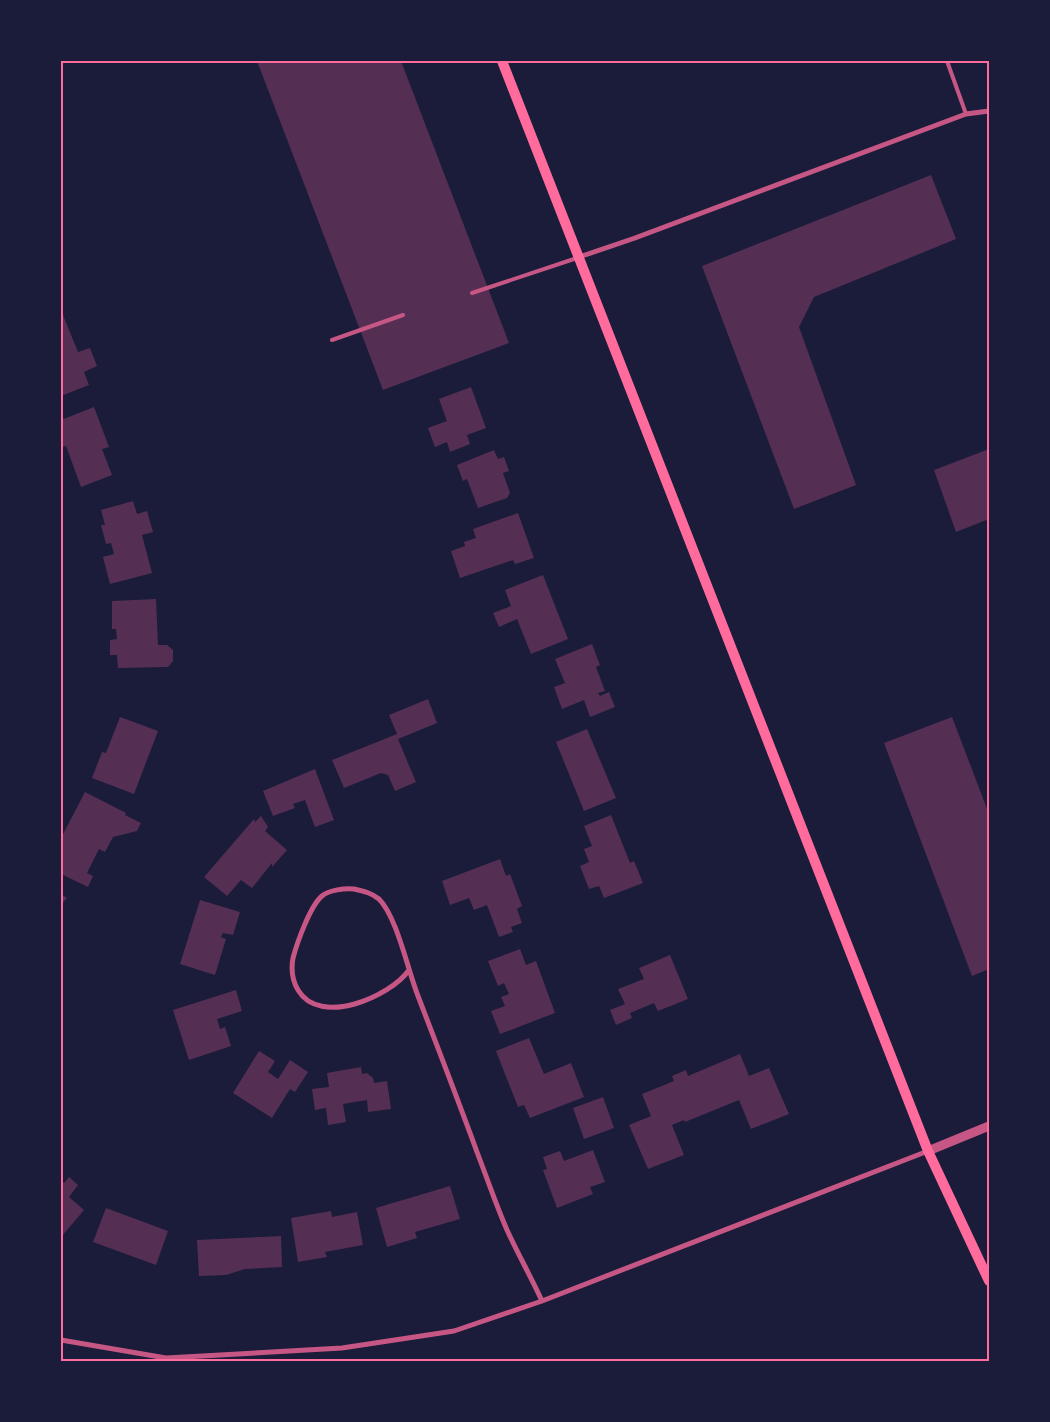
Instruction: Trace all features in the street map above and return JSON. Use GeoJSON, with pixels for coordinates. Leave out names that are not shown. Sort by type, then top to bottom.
{"type":"FeatureCollection","features":[{"type":"Feature","properties":{"kind":"main road"},"geometry":{"type":"LineString","coordinates":[[502,61],[928,1151],[989,1281]]}},
{"type":"Feature","properties":{"kind":"street"},"geometry":{"type":"LineString","coordinates":[[579,257],[644,235],[966,114],[989,111]]}},
{"type":"Feature","properties":{"kind":"street"},"geometry":{"type":"LineString","coordinates":[[409,970],[403,978],[386,992],[360,1002],[325,1008],[311,1003],[302,997],[295,985],[291,972],[293,957],[309,914],[322,896],[334,891],[350,889],[364,891],[378,898],[388,911],[395,925],[409,970],[507,1229],[542,1301]]}},
{"type":"Feature","properties":{"kind":"street"},"geometry":{"type":"LineString","coordinates":[[61,1340],[166,1358],[342,1348],[454,1331],[542,1301],[989,1126]]}},
{"type":"Feature","properties":{"kind":"lane"},"geometry":{"type":"LineString","coordinates":[[946,61],[966,114]]}},
{"type":"Feature","properties":{"kind":"lane"},"geometry":{"type":"LineString","coordinates":[[472,293],[579,257]]}},
{"type":"Feature","properties":{"kind":"lane"},"geometry":{"type":"LineString","coordinates":[[332,340],[403,315]]}},
{"type":"Feature","properties":{"kind":"building"},"geometry":{"type":"Polygon","coordinates":[[[257,61],[401,61],[509,343],[383,390],[257,61]]]}},
{"type":"Feature","properties":{"kind":"building"},"geometry":{"type":"Polygon","coordinates":[[[931,175],[956,239],[814,297],[799,327],[856,485],[794,509],[702,266],[931,175]]]}},
{"type":"Feature","properties":{"kind":"building"},"geometry":{"type":"Polygon","coordinates":[[[63,315],[78,352],[90,348],[97,366],[84,372],[89,385],[61,396],[61,316],[63,315]]]}},
{"type":"Feature","properties":{"kind":"building"},"geometry":{"type":"Polygon","coordinates":[[[471,387],[486,428],[467,435],[470,444],[450,452],[447,442],[435,447],[428,428],[447,421],[439,399],[471,387]]]}},
{"type":"Feature","properties":{"kind":"building"},"geometry":{"type":"Polygon","coordinates":[[[94,407],[109,447],[102,449],[112,475],[81,487],[66,446],[62,447],[61,444],[61,420],[94,407]]]}},
{"type":"Feature","properties":{"kind":"building"},"geometry":{"type":"Polygon","coordinates":[[[989,449],[989,519],[956,532],[934,470],[989,449]]]}},
{"type":"Feature","properties":{"kind":"building"},"geometry":{"type":"Polygon","coordinates":[[[494,450],[498,459],[504,457],[509,471],[503,473],[510,493],[507,498],[478,508],[467,479],[463,481],[457,465],[494,450]]]}},
{"type":"Feature","properties":{"kind":"building"},"geometry":{"type":"Polygon","coordinates":[[[133,501],[137,514],[147,511],[153,532],[142,535],[152,573],[110,584],[103,557],[114,554],[111,543],[106,544],[101,525],[105,525],[101,510],[133,501]]]}},
{"type":"Feature","properties":{"kind":"building"},"geometry":{"type":"Polygon","coordinates":[[[518,513],[534,558],[515,564],[513,560],[460,578],[451,551],[465,546],[464,542],[476,538],[473,529],[518,513]]]}},
{"type":"Feature","properties":{"kind":"building"},"geometry":{"type":"Polygon","coordinates":[[[543,575],[568,639],[531,654],[517,619],[499,627],[493,613],[511,606],[505,590],[543,575]]]}},
{"type":"Feature","properties":{"kind":"building"},"geometry":{"type":"Polygon","coordinates":[[[156,599],[158,645],[167,645],[173,650],[173,661],[168,667],[118,668],[117,655],[110,655],[110,640],[117,639],[116,629],[112,629],[112,601],[156,599]]]}},
{"type":"Feature","properties":{"kind":"building"},"geometry":{"type":"Polygon","coordinates":[[[592,644],[600,665],[596,667],[605,691],[598,693],[600,696],[609,692],[615,707],[590,717],[584,700],[562,709],[554,687],[565,683],[555,659],[592,644]]]}},
{"type":"Feature","properties":{"kind":"building"},"geometry":{"type":"Polygon","coordinates":[[[428,699],[437,723],[398,739],[416,782],[395,791],[388,775],[381,773],[344,788],[332,760],[397,734],[389,715],[428,699]]]}},
{"type":"Feature","properties":{"kind":"building"},"geometry":{"type":"Polygon","coordinates":[[[120,717],[158,731],[134,794],[92,778],[102,752],[106,753],[120,717]]]}},
{"type":"Feature","properties":{"kind":"building"},"geometry":{"type":"Polygon","coordinates":[[[952,717],[989,814],[989,969],[972,976],[884,743],[952,717]]]}},
{"type":"Feature","properties":{"kind":"building"},"geometry":{"type":"Polygon","coordinates":[[[587,729],[616,798],[584,811],[556,742],[587,729]]]}},
{"type":"Feature","properties":{"kind":"building"},"geometry":{"type":"Polygon","coordinates":[[[315,769],[334,820],[315,827],[305,800],[293,804],[295,808],[273,816],[263,791],[315,769]]]}},
{"type":"Feature","properties":{"kind":"building"},"geometry":{"type":"Polygon","coordinates":[[[85,792],[141,823],[137,831],[113,837],[105,852],[99,849],[87,873],[93,876],[88,887],[61,874],[61,838],[85,792]]]}},
{"type":"Feature","properties":{"kind":"building"},"geometry":{"type":"Polygon","coordinates":[[[611,815],[630,863],[634,861],[643,883],[604,898],[599,886],[589,889],[580,866],[589,862],[584,849],[592,846],[584,826],[611,815]]]}},
{"type":"Feature","properties":{"kind":"building"},"geometry":{"type":"Polygon","coordinates":[[[261,816],[268,827],[265,831],[287,850],[272,867],[272,863],[252,888],[241,880],[227,896],[204,877],[254,819],[255,822],[261,816]]]}},
{"type":"Feature","properties":{"kind":"building"},"geometry":{"type":"Polygon","coordinates":[[[500,859],[506,876],[510,874],[522,906],[517,909],[522,923],[511,927],[513,932],[499,937],[487,905],[474,910],[469,898],[450,905],[442,881],[500,859]]]}},
{"type":"Feature","properties":{"kind":"building"},"geometry":{"type":"Polygon","coordinates":[[[61,894],[67,898],[61,905],[61,894]]]}},
{"type":"Feature","properties":{"kind":"building"},"geometry":{"type":"Polygon","coordinates":[[[200,900],[240,912],[233,935],[223,933],[221,937],[226,939],[215,975],[180,964],[200,900]]]}},
{"type":"Feature","properties":{"kind":"building"},"geometry":{"type":"Polygon","coordinates":[[[520,949],[526,965],[536,961],[555,1013],[500,1034],[491,1011],[505,1006],[501,997],[509,994],[504,983],[498,986],[488,961],[520,949]]]}},
{"type":"Feature","properties":{"kind":"building"},"geometry":{"type":"Polygon","coordinates":[[[670,955],[688,999],[658,1011],[654,1003],[630,1013],[632,1018],[616,1025],[610,1010],[625,1004],[618,989],[644,979],[639,968],[670,955]]]}},
{"type":"Feature","properties":{"kind":"building"},"geometry":{"type":"Polygon","coordinates":[[[236,990],[242,1011],[217,1019],[220,1029],[225,1027],[231,1046],[189,1060],[173,1010],[236,990]]]}},
{"type":"Feature","properties":{"kind":"building"},"geometry":{"type":"Polygon","coordinates":[[[529,1038],[544,1074],[571,1063],[584,1097],[530,1118],[524,1105],[518,1107],[496,1051],[529,1038]]]}},
{"type":"Feature","properties":{"kind":"building"},"geometry":{"type":"Polygon","coordinates":[[[259,1051],[275,1061],[268,1072],[278,1079],[290,1060],[308,1072],[295,1092],[290,1089],[272,1118],[233,1093],[259,1051]]]}},
{"type":"Feature","properties":{"kind":"building"},"geometry":{"type":"Polygon","coordinates":[[[740,1054],[749,1076],[769,1068],[789,1114],[751,1129],[739,1100],[685,1122],[684,1120],[672,1125],[684,1155],[648,1169],[629,1125],[651,1116],[642,1094],[674,1081],[672,1076],[686,1070],[688,1076],[740,1054]]]}},
{"type":"Feature","properties":{"kind":"building"},"geometry":{"type":"Polygon","coordinates":[[[361,1067],[362,1074],[367,1073],[373,1078],[374,1083],[387,1081],[391,1109],[368,1112],[367,1100],[343,1104],[346,1122],[328,1125],[326,1108],[315,1110],[312,1089],[329,1087],[327,1073],[361,1067]]]}},
{"type":"Feature","properties":{"kind":"building"},"geometry":{"type":"Polygon","coordinates":[[[603,1097],[614,1128],[584,1139],[573,1108],[603,1097]]]}},
{"type":"Feature","properties":{"kind":"building"},"geometry":{"type":"Polygon","coordinates":[[[593,1150],[605,1182],[590,1187],[593,1194],[557,1208],[543,1170],[547,1169],[543,1157],[560,1151],[564,1161],[593,1150]]]}},
{"type":"Feature","properties":{"kind":"building"},"geometry":{"type":"Polygon","coordinates":[[[69,1177],[78,1185],[69,1197],[84,1210],[62,1236],[61,1181],[64,1183],[69,1177]]]}},
{"type":"Feature","properties":{"kind":"building"},"geometry":{"type":"Polygon","coordinates":[[[450,1186],[460,1219],[415,1232],[417,1238],[387,1247],[376,1208],[450,1186]]]}},
{"type":"Feature","properties":{"kind":"building"},"geometry":{"type":"Polygon","coordinates":[[[106,1208],[168,1231],[156,1265],[93,1242],[106,1208]]]}},
{"type":"Feature","properties":{"kind":"building"},"geometry":{"type":"Polygon","coordinates":[[[331,1211],[332,1217],[357,1212],[363,1245],[325,1252],[327,1257],[298,1262],[291,1218],[331,1211]]]}},
{"type":"Feature","properties":{"kind":"building"},"geometry":{"type":"Polygon","coordinates":[[[281,1236],[282,1267],[245,1269],[226,1275],[199,1276],[197,1240],[281,1236]]]}}]}
